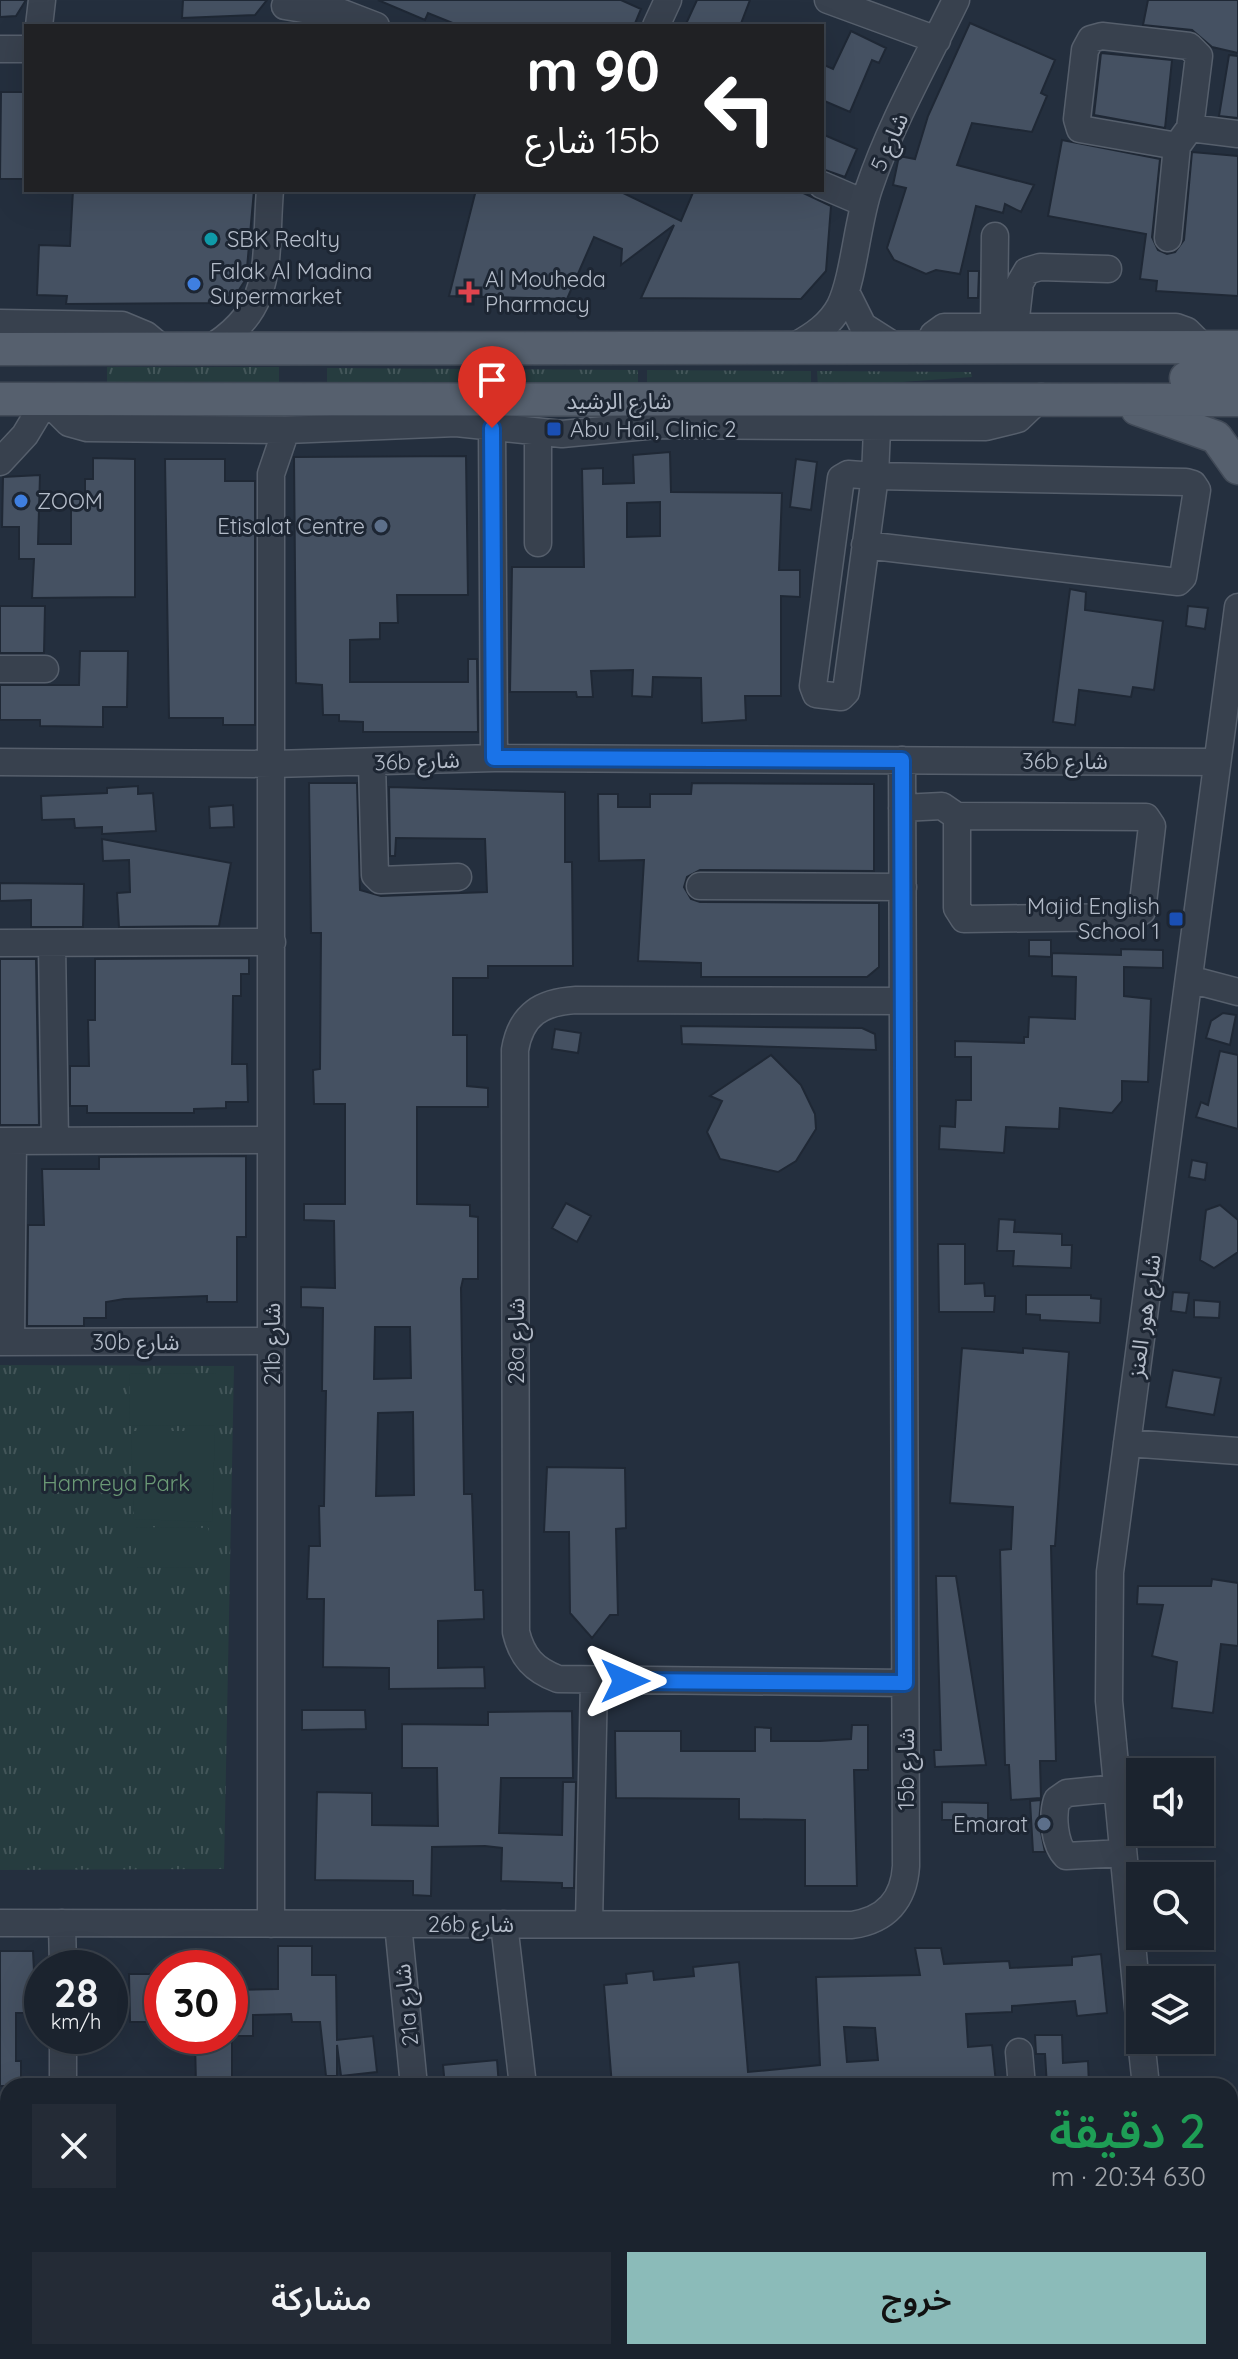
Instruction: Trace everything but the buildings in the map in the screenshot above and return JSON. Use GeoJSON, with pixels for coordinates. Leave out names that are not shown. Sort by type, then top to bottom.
{"type":"FeatureCollection","features":[{"type":"Feature","properties":{"kind":"main road"},"geometry":{"type":"LineString","coordinates":[[0,349],[1238,347]]}},
{"type":"Feature","properties":{"kind":"main road"},"geometry":{"type":"LineString","coordinates":[[901,401],[936,388],[1001,379],[1238,376]]}},
{"type":"Feature","properties":{"kind":"main road","name":"شارع الرشيد"},"geometry":{"type":"LineString","coordinates":[[0,399],[901,401],[1041,397],[1238,400]]}},
{"type":"Feature","properties":{"kind":"main road"},"geometry":{"type":"LineString","coordinates":[[1104,398],[1204,430],[1226,446],[1238,468]]}},
{"type":"Feature","properties":{"kind":"street"},"geometry":{"type":"LineString","coordinates":[[39,24],[42,0]]}},
{"type":"Feature","properties":{"kind":"street"},"geometry":{"type":"LineString","coordinates":[[657,24],[668,0]]}},
{"type":"Feature","properties":{"kind":"street"},"geometry":{"type":"LineString","coordinates":[[828,0],[937,40]]}},
{"type":"Feature","properties":{"kind":"street","name":"شارع 5"},"geometry":{"type":"LineString","coordinates":[[795,346],[827,325],[846,292],[864,203],[881,156],[956,0]]}},
{"type":"Feature","properties":{"kind":"street"},"geometry":{"type":"LineString","coordinates":[[283,15],[321,12],[328,4],[372,24]]}},
{"type":"Feature","properties":{"kind":"street"},"geometry":{"type":"LineString","coordinates":[[1168,238],[1184,137],[1199,56],[1193,48],[1102,36],[1087,44],[1077,119],[1080,129],[1184,137],[1238,134]]}},
{"type":"Feature","properties":{"kind":"street"},"geometry":{"type":"LineString","coordinates":[[0,49],[24,49]]}},
{"type":"Feature","properties":{"kind":"street"},"geometry":{"type":"LineString","coordinates":[[824,186],[864,203]]}},
{"type":"Feature","properties":{"kind":"street"},"geometry":{"type":"LineString","coordinates":[[207,350],[241,327],[260,297],[270,192]]}},
{"type":"Feature","properties":{"kind":"street"},"geometry":{"type":"LineString","coordinates":[[995,236],[1004,326]]}},
{"type":"Feature","properties":{"kind":"street"},"geometry":{"type":"LineString","coordinates":[[1004,326],[1027,271],[1040,267],[1108,269]]}},
{"type":"Feature","properties":{"kind":"street"},"geometry":{"type":"LineString","coordinates":[[846,292],[863,326],[896,347]]}},
{"type":"Feature","properties":{"kind":"street"},"geometry":{"type":"LineString","coordinates":[[0,323],[122,325],[146,335],[164,350]]}},
{"type":"Feature","properties":{"kind":"street"},"geometry":{"type":"LineString","coordinates":[[929,347],[933,335],[944,327],[1004,326],[1176,327],[1187,331],[1203,347]]}},
{"type":"Feature","properties":{"kind":"street"},"geometry":{"type":"LineString","coordinates":[[0,462],[25,435],[46,400],[69,423],[87,428],[286,430],[456,423],[538,433],[586,433],[657,425],[877,429],[1003,425],[1024,415],[1041,397]]}},
{"type":"Feature","properties":{"kind":"street"},"geometry":{"type":"LineString","coordinates":[[492,428],[494,758]]}},
{"type":"Feature","properties":{"kind":"street"},"geometry":{"type":"LineString","coordinates":[[865,545],[1178,582],[1184,574],[1197,490],[1193,484],[1186,482],[875,476],[848,474],[841,478],[813,686],[816,694],[841,697],[846,692],[865,545],[875,476],[877,429]]}},
{"type":"Feature","properties":{"kind":"street","name":"21b شارع"},"geometry":{"type":"LineString","coordinates":[[271,1924],[271,474],[286,430]]}},
{"type":"Feature","properties":{"kind":"street"},"geometry":{"type":"LineString","coordinates":[[538,433],[538,543]]}},
{"type":"Feature","properties":{"kind":"street","name":"شارع هور العنز"},"geometry":{"type":"LineString","coordinates":[[1134,1966],[1117,1788],[1108,1636],[1112,1546],[1238,607]]}},
{"type":"Feature","properties":{"kind":"street"},"geometry":{"type":"LineString","coordinates":[[0,669],[45,669]]}},
{"type":"Feature","properties":{"kind":"street","name":"36b شارع"},"geometry":{"type":"LineString","coordinates":[[0,762],[273,764],[494,758],[1217,762]]}},
{"type":"Feature","properties":{"kind":"street","name":"15b شارع"},"geometry":{"type":"LineString","coordinates":[[902,760],[906,1866]]}},
{"type":"Feature","properties":{"kind":"street"},"geometry":{"type":"LineString","coordinates":[[372,763],[375,875],[380,880],[458,877]]}},
{"type":"Feature","properties":{"kind":"street"},"geometry":{"type":"LineString","coordinates":[[902,808],[942,806],[958,817],[1146,817],[1152,826],[1142,911],[1132,917],[964,919],[957,908],[958,817]]}},
{"type":"Feature","properties":{"kind":"street"},"geometry":{"type":"LineString","coordinates":[[700,886],[903,887]]}},
{"type":"Feature","properties":{"kind":"street"},"geometry":{"type":"LineString","coordinates":[[0,943],[272,942]]}},
{"type":"Feature","properties":{"kind":"street"},"geometry":{"type":"LineString","coordinates":[[52,943],[55,1141]]}},
{"type":"Feature","properties":{"kind":"street"},"geometry":{"type":"LineString","coordinates":[[1189,979],[1238,992]]}},
{"type":"Feature","properties":{"kind":"street","name":"28a شارع"},"geometry":{"type":"LineString","coordinates":[[903,1001],[563,1001],[535,1011],[518,1035],[516,1632],[520,1648],[542,1673],[558,1679],[905,1683]]}},
{"type":"Feature","properties":{"kind":"street"},"geometry":{"type":"LineString","coordinates":[[6,1342],[6,1141],[270,1140]]}},
{"type":"Feature","properties":{"kind":"street","name":"30b شارع"},"geometry":{"type":"LineString","coordinates":[[6,1342],[272,1341]]}},
{"type":"Feature","properties":{"kind":"street"},"geometry":{"type":"LineString","coordinates":[[1127,1443],[1238,1451]]}},
{"type":"Feature","properties":{"kind":"street"},"geometry":{"type":"LineString","coordinates":[[589,1924],[594,1680]]}},
{"type":"Feature","properties":{"kind":"street"},"geometry":{"type":"LineString","coordinates":[[1117,1788],[1067,1793],[1057,1800],[1058,1845],[1066,1856],[1123,1853]]}},
{"type":"Feature","properties":{"kind":"street","name":"26b شارع"},"geometry":{"type":"LineString","coordinates":[[0,1923],[867,1923],[881,1917],[901,1895],[906,1866]]}},
{"type":"Feature","properties":{"kind":"street"},"geometry":{"type":"LineString","coordinates":[[62,1923],[63,1950]]}},
{"type":"Feature","properties":{"kind":"street","name":"21a شارع"},"geometry":{"type":"LineString","coordinates":[[398,1924],[413,2078]]}},
{"type":"Feature","properties":{"kind":"street"},"geometry":{"type":"LineString","coordinates":[[504,1924],[522,2078]]}},
{"type":"Feature","properties":{"kind":"street"},"geometry":{"type":"LineString","coordinates":[[1019,2052],[1021,2078]]}},
{"type":"Feature","properties":{"kind":"street"},"geometry":{"type":"LineString","coordinates":[[63,2054],[63,2078]]}},
{"type":"Feature","properties":{"kind":"street"},"geometry":{"type":"LineString","coordinates":[[1143,2054],[1145,2078]]}},
{"type":"Feature","properties":{"kind":"green space"},"geometry":{"type":"Polygon","coordinates":[[[107,367],[279,367],[279,388],[107,387],[107,367]]]}},
{"type":"Feature","properties":{"kind":"green space"},"geometry":{"type":"Polygon","coordinates":[[[327,368],[475,369],[476,388],[327,388],[327,368]]]}},
{"type":"Feature","properties":{"kind":"green space"},"geometry":{"type":"Polygon","coordinates":[[[482,369],[638,370],[638,388],[483,388],[482,369]]]}},
{"type":"Feature","properties":{"kind":"green space"},"geometry":{"type":"Polygon","coordinates":[[[647,370],[811,371],[811,388],[647,388],[647,370]]]}},
{"type":"Feature","properties":{"kind":"green space"},"geometry":{"type":"Polygon","coordinates":[[[817,371],[971,372],[972,377],[818,388],[817,371]]]}},
{"type":"Feature","properties":{"kind":"green space","name":"Hamreya Park"},"geometry":{"type":"Polygon","coordinates":[[[0,1365],[234,1366],[224,1869],[0,1870],[0,1365]]]}},
{"type":"Feature","properties":{"kind":"green space"},"geometry":{"type":"Polygon","coordinates":[[[216,1373],[216,1425],[130,1426],[129,1374],[216,1373]]]}},
{"type":"Feature","properties":{"kind":"green space"},"geometry":{"type":"Polygon","coordinates":[[[131,1431],[215,1431],[212,1522],[134,1519],[131,1431]]]}},
{"type":"Feature","properties":{"kind":"green space"},"geometry":{"type":"Polygon","coordinates":[[[136,1527],[208,1528],[208,1568],[136,1567],[136,1527]]]}},
{"type":"Feature","properties":{"kind":"place","name":"SBK Realty"},"geometry":{"type":"Point","coordinates":[211,239]}},
{"type":"Feature","properties":{"kind":"place","name":"Falak Al Madina Supermarket"},"geometry":{"type":"Point","coordinates":[194,284]}},
{"type":"Feature","properties":{"kind":"place","name":"Al Mouheda Pharmacy"},"geometry":{"type":"Point","coordinates":[469,292]}},
{"type":"Feature","properties":{"kind":"place","name":"Abu Hail, Clinic 2"},"geometry":{"type":"Point","coordinates":[554,429]}},
{"type":"Feature","properties":{"kind":"place","name":"ZOOM"},"geometry":{"type":"Point","coordinates":[21,501]}},
{"type":"Feature","properties":{"kind":"place","name":"Etisalat Centre"},"geometry":{"type":"Point","coordinates":[381,526]}},
{"type":"Feature","properties":{"kind":"place","name":"Majid English School 1"},"geometry":{"type":"Point","coordinates":[1176,919]}},
{"type":"Feature","properties":{"kind":"place","name":"Emarat"},"geometry":{"type":"Point","coordinates":[1044,1824]}},
{"type":"Feature","properties":{"kind":"route"},"geometry":{"type":"LineString","coordinates":[[492,428],[494,758],[902,760],[905,1683],[625,1681]]}}]}
